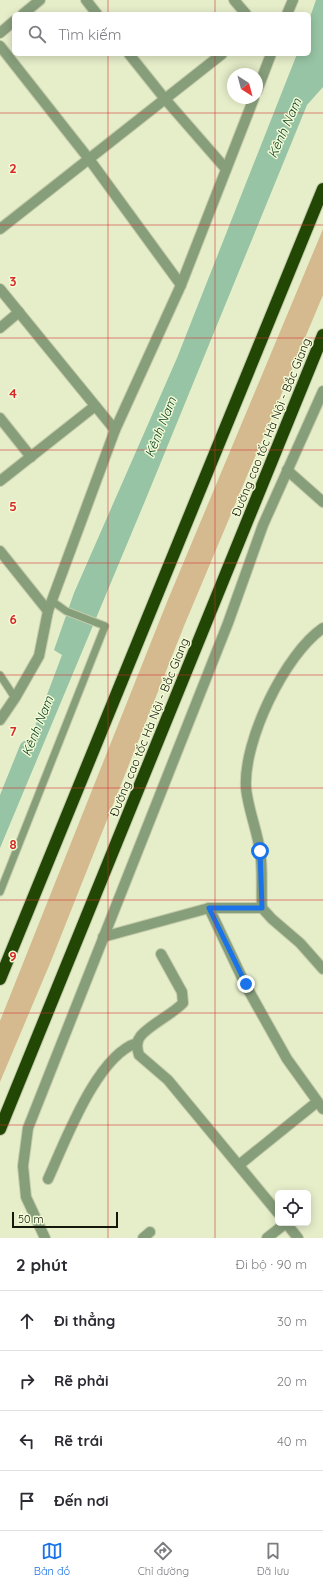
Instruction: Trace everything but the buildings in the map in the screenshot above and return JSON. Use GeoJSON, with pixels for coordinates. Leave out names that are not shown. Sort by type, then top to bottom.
{"type":"FeatureCollection","features":[{"type":"Feature","properties":{"kind":"highway"},"geometry":{"type":"LineString","coordinates":[[0,979],[323,189]]}},
{"type":"Feature","properties":{"kind":"highway","name":"Đường cao tốc Hà Nội - Bắc Giang"},"geometry":{"type":"LineString","coordinates":[[0,1129],[323,335]]}},
{"type":"Feature","properties":{"kind":"street"},"geometry":{"type":"LineString","coordinates":[[25,12],[40,0]]}},
{"type":"Feature","properties":{"kind":"street"},"geometry":{"type":"LineString","coordinates":[[86,0],[95,12]]}},
{"type":"Feature","properties":{"kind":"street"},"geometry":{"type":"LineString","coordinates":[[234,0],[244,12]]}},
{"type":"Feature","properties":{"kind":"street"},"geometry":{"type":"LineString","coordinates":[[288,12],[293,0]]}},
{"type":"Feature","properties":{"kind":"street"},"geometry":{"type":"LineString","coordinates":[[0,33],[12,23]]}},
{"type":"Feature","properties":{"kind":"street"},"geometry":{"type":"LineString","coordinates":[[0,46],[89,159],[181,285]]}},
{"type":"Feature","properties":{"kind":"street"},"geometry":{"type":"LineString","coordinates":[[131,56],[165,99],[226,169]]}},
{"type":"Feature","properties":{"kind":"street"},"geometry":{"type":"LineString","coordinates":[[0,229],[219,56]]}},
{"type":"Feature","properties":{"kind":"street"},"geometry":{"type":"LineString","coordinates":[[263,75],[270,56]]}},
{"type":"Feature","properties":{"kind":"street"},"geometry":{"type":"LineString","coordinates":[[0,720],[15,698],[39,656],[48,611],[115,430],[181,285],[252,104]]}},
{"type":"Feature","properties":{"kind":"street"},"geometry":{"type":"LineString","coordinates":[[0,289],[115,430]]}},
{"type":"Feature","properties":{"kind":"street"},"geometry":{"type":"LineString","coordinates":[[0,328],[19,312]]}},
{"type":"Feature","properties":{"kind":"street"},"geometry":{"type":"LineString","coordinates":[[45,1238],[26,1197],[22,1166],[28,1128],[228,623],[263,525],[323,391]]}},
{"type":"Feature","properties":{"kind":"street"},"geometry":{"type":"LineString","coordinates":[[0,481],[95,406]]}},
{"type":"Feature","properties":{"kind":"street"},"geometry":{"type":"LineString","coordinates":[[0,418],[31,457]]}},
{"type":"Feature","properties":{"kind":"street"},"geometry":{"type":"LineString","coordinates":[[287,470],[323,502]]}},
{"type":"Feature","properties":{"kind":"street"},"geometry":{"type":"LineString","coordinates":[[0,551],[48,611]]}},
{"type":"Feature","properties":{"kind":"street"},"geometry":{"type":"LineString","coordinates":[[323,628],[289,663],[265,708],[250,750],[246,788],[260,851],[262,908],[272,920],[300,943],[323,969]]}},
{"type":"Feature","properties":{"kind":"street"},"geometry":{"type":"LineString","coordinates":[[103,937],[209,908],[262,908]]}},
{"type":"Feature","properties":{"kind":"street"},"geometry":{"type":"LineString","coordinates":[[209,908],[246,984],[287,1059],[320,1106],[239,1165]]}},
{"type":"Feature","properties":{"kind":"street"},"geometry":{"type":"LineString","coordinates":[[160,954],[182,992],[183,1003],[178,1009],[140,1036],[137,1043],[139,1055],[168,1080],[275,1209]]}},
{"type":"Feature","properties":{"kind":"street"},"geometry":{"type":"LineString","coordinates":[[48,1179],[89,1090],[116,1056],[128,1046],[137,1043]]}},
{"type":"Feature","properties":{"kind":"street"},"geometry":{"type":"LineString","coordinates":[[267,1238],[282,1226]]}},
{"type":"Feature","properties":{"kind":"street"},"geometry":{"type":"LineString","coordinates":[[288,1226],[298,1238]]}},
{"type":"Feature","properties":{"kind":"lane"},"geometry":{"type":"LineString","coordinates":[[0,892],[105,626],[66,611],[52,601]]}},
{"type":"Feature","properties":{"kind":"lane"},"geometry":{"type":"LineString","coordinates":[[0,675],[15,698]]}},
{"type":"Feature","properties":{"kind":"shaded area"},"geometry":{"type":"Polygon","coordinates":[[[323,229],[323,295],[184,626],[51,961],[0,1082],[0,1021],[167,602],[323,229]]]}},
{"type":"Feature","properties":{"kind":"water","name":"Kênh Nam"},"geometry":{"type":"Polygon","coordinates":[[[316,0],[323,0],[323,87],[307,105],[145,501],[0,848],[0,812],[13,785],[62,655],[54,650],[74,593],[177,358],[296,56],[311,56],[311,14],[316,0]]]}},
{"type":"Feature","properties":{"kind":"waterway","name":"Kênh Nam"},"geometry":{"type":"LineString","coordinates":[[0,815],[27,748]]}},
{"type":"Feature","properties":{"kind":"route"},"geometry":{"type":"LineString","coordinates":[[246,984],[209,908],[262,908],[260,851]]}}]}
